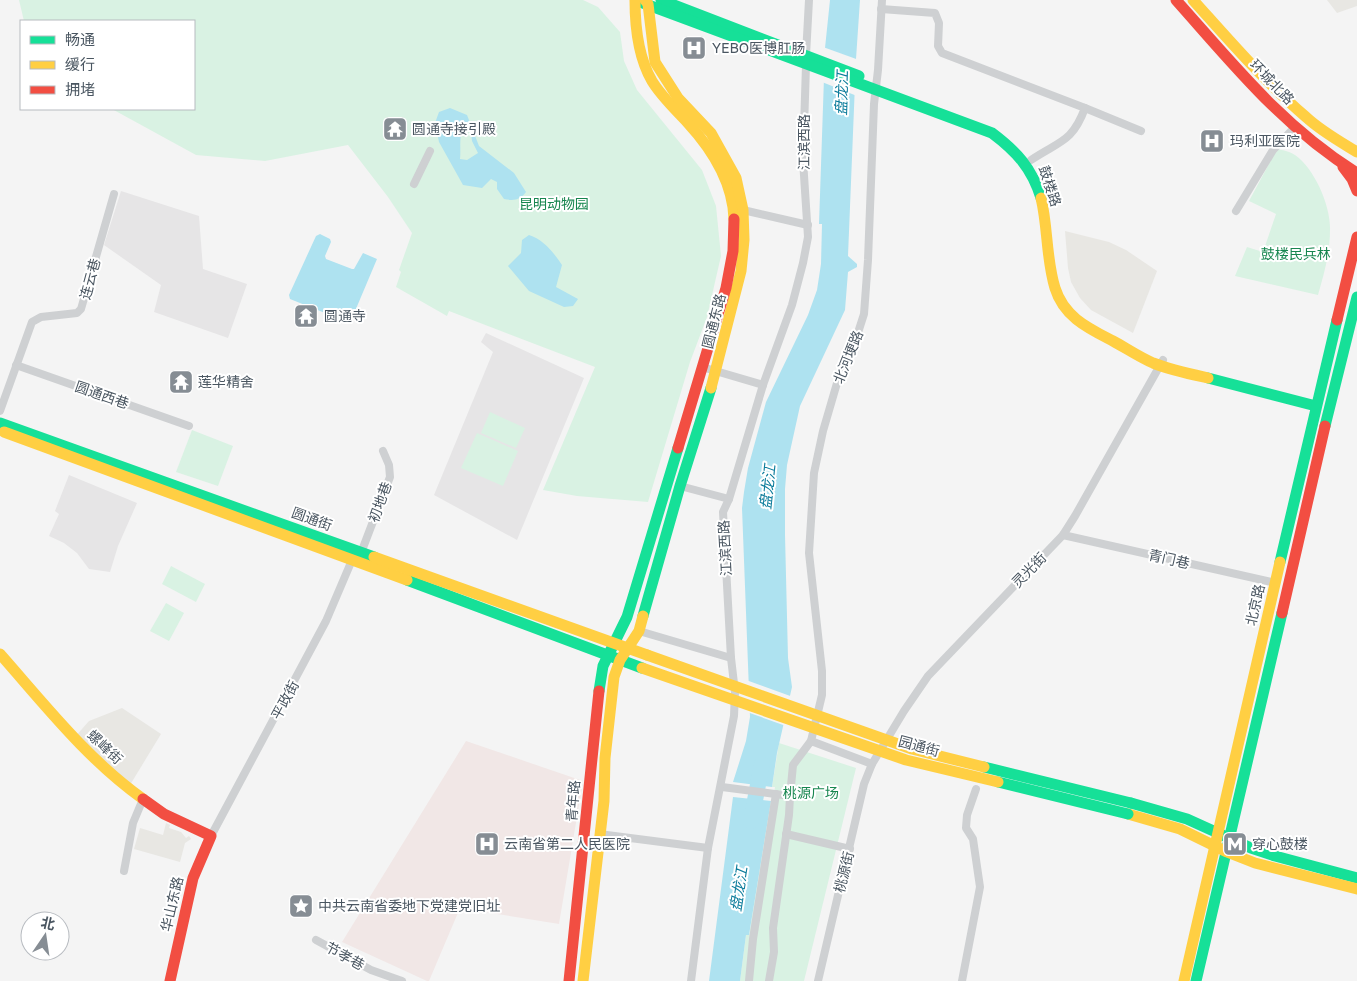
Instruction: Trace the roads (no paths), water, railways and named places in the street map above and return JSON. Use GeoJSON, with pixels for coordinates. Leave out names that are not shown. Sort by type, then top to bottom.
{"type":"FeatureCollection","features":[{"type":"Feature","properties":{"kind":"main road","name":"鼓楼路"},"geometry":{"type":"LineString","coordinates":[[635,0],[647,2],[995,127],[1009,136],[1031,160],[1039,173],[1045,189],[1050,210],[1057,270],[1068,300],[1078,314],[1162,363]]}},
{"type":"Feature","properties":{"kind":"main road","name":"圆通东路"},"geometry":{"type":"LineString","coordinates":[[607,655],[622,630],[627,617],[730,270],[734,237],[734,211],[726,183],[714,157],[699,136],[652,81],[642,59],[635,22],[635,0]]}},
{"type":"Feature","properties":{"kind":"main road","name":"鼓楼路"},"geometry":{"type":"LineString","coordinates":[[662,0],[806,60]]}},
{"type":"Feature","properties":{"kind":"main road","name":"环城北路"},"geometry":{"type":"LineString","coordinates":[[1176,0],[1257,89],[1295,127],[1332,157],[1357,173]]}},
{"type":"Feature","properties":{"kind":"main road","name":"环城北路"},"geometry":{"type":"LineString","coordinates":[[1193,0],[1250,63],[1305,117],[1327,134],[1355,150]]}},
{"type":"Feature","properties":{"kind":"main road","name":"圆通东路"},"geometry":{"type":"LineString","coordinates":[[620,660],[639,631],[680,486],[716,371],[742,271],[744,240],[743,210],[736,178],[711,134],[678,98],[655,62],[647,2]]}},
{"type":"Feature","properties":{"kind":"main road","name":"鼓楼路"},"geometry":{"type":"LineString","coordinates":[[871,84],[977,126],[998,137],[1012,148],[1028,165],[1039,190],[1055,288],[1062,304],[1074,319],[1093,332],[1162,363],[1317,402]]}},
{"type":"Feature","properties":{"kind":"main road"},"geometry":{"type":"LineString","coordinates":[[1332,157],[1347,172],[1357,191]]}},
{"type":"Feature","properties":{"kind":"main road","name":"北京路"},"geometry":{"type":"LineString","coordinates":[[1184,981],[1317,402],[1357,237]]}},
{"type":"Feature","properties":{"kind":"main road","name":"北京路"},"geometry":{"type":"LineString","coordinates":[[1196,981],[1357,297]]}},
{"type":"Feature","properties":{"kind":"main road","name":"圆通街"},"geometry":{"type":"LineString","coordinates":[[0,423],[357,557],[607,655]]}},
{"type":"Feature","properties":{"kind":"main road","name":"圆通街"},"geometry":{"type":"LineString","coordinates":[[0,431],[357,557],[614,643]]}},
{"type":"Feature","properties":{"kind":"main road","name":"园通街"},"geometry":{"type":"LineString","coordinates":[[614,643],[912,749],[1129,809],[1180,829],[1227,852],[1255,863],[1357,889]]}},
{"type":"Feature","properties":{"kind":"main road","name":"螺峰街"},"geometry":{"type":"LineString","coordinates":[[0,654],[77,743],[123,784],[164,814],[211,836]]}},
{"type":"Feature","properties":{"kind":"main road","name":"园通街"},"geometry":{"type":"LineString","coordinates":[[607,655],[906,760],[1129,809],[1187,819],[1251,848],[1357,878]]}},
{"type":"Feature","properties":{"kind":"main road","name":"青年路"},"geometry":{"type":"LineString","coordinates":[[569,981],[601,674],[607,655]]}},
{"type":"Feature","properties":{"kind":"main road"},"geometry":{"type":"LineString","coordinates":[[583,981],[604,801],[605,758],[614,677],[620,660]]}},
{"type":"Feature","properties":{"kind":"main road","name":"华山东路"},"geometry":{"type":"LineString","coordinates":[[170,981],[196,869],[211,836]]}},
{"type":"Feature","properties":{"kind":"street","name":"江滨西路"},"geometry":{"type":"LineString","coordinates":[[691,981],[708,848],[722,787],[734,716],[735,692],[731,658],[723,512],[729,499],[763,385],[792,305],[808,237],[803,160],[810,0]]}},
{"type":"Feature","properties":{"kind":"street","name":"北河埂路"},"geometry":{"type":"LineString","coordinates":[[811,741],[822,695],[822,671],[809,553],[814,472],[823,431],[842,366],[855,342],[864,314],[871,84],[882,0]]}},
{"type":"Feature","properties":{"kind":"street"},"geometry":{"type":"LineString","coordinates":[[881,9],[934,13],[940,23],[938,46],[942,54],[1044,91],[1141,131]]}},
{"type":"Feature","properties":{"kind":"street"},"geometry":{"type":"LineString","coordinates":[[1031,160],[1048,148],[1062,142],[1074,132],[1085,108]]}},
{"type":"Feature","properties":{"kind":"street"},"geometry":{"type":"LineString","coordinates":[[1236,210],[1273,150],[1295,127]]}},
{"type":"Feature","properties":{"kind":"street"},"geometry":{"type":"LineString","coordinates":[[414,184],[430,151]]}},
{"type":"Feature","properties":{"kind":"street","name":"连云巷"},"geometry":{"type":"LineString","coordinates":[[0,411],[32,322],[41,317],[77,313],[81,309],[114,194]]}},
{"type":"Feature","properties":{"kind":"street"},"geometry":{"type":"LineString","coordinates":[[743,210],[808,225]]}},
{"type":"Feature","properties":{"kind":"street","name":"灵光街"},"geometry":{"type":"LineString","coordinates":[[872,764],[928,676],[1062,535],[1080,508],[1162,363]]}},
{"type":"Feature","properties":{"kind":"street","name":"圆通西巷"},"geometry":{"type":"LineString","coordinates":[[16,365],[189,426]]}},
{"type":"Feature","properties":{"kind":"street"},"geometry":{"type":"LineString","coordinates":[[702,367],[763,385]]}},
{"type":"Feature","properties":{"kind":"street","name":"初地巷"},"geometry":{"type":"LineString","coordinates":[[357,557],[390,477],[389,465],[383,451]]}},
{"type":"Feature","properties":{"kind":"street"},"geometry":{"type":"LineString","coordinates":[[680,486],[729,499]]}},
{"type":"Feature","properties":{"kind":"street","name":"青门巷"},"geometry":{"type":"LineString","coordinates":[[1062,535],[1276,583]]}},
{"type":"Feature","properties":{"kind":"street","name":"平政街"},"geometry":{"type":"LineString","coordinates":[[211,836],[326,621],[357,557]]}},
{"type":"Feature","properties":{"kind":"street"},"geometry":{"type":"LineString","coordinates":[[639,631],[731,658]]}},
{"type":"Feature","properties":{"kind":"street"},"geometry":{"type":"LineString","coordinates":[[769,981],[774,952],[773,928],[793,765],[811,741],[872,764]]}},
{"type":"Feature","properties":{"kind":"street","name":"桃源街"},"geometry":{"type":"LineString","coordinates":[[818,981],[864,784],[872,764]]}},
{"type":"Feature","properties":{"kind":"street"},"geometry":{"type":"LineString","coordinates":[[722,787],[790,796]]}},
{"type":"Feature","properties":{"kind":"street"},"geometry":{"type":"LineString","coordinates":[[962,981],[980,887],[973,839],[966,828],[967,815],[976,789]]}},
{"type":"Feature","properties":{"kind":"street"},"geometry":{"type":"LineString","coordinates":[[749,981],[753,938],[775,794]]}},
{"type":"Feature","properties":{"kind":"street"},"geometry":{"type":"LineString","coordinates":[[124,871],[133,823],[143,799]]}},
{"type":"Feature","properties":{"kind":"street"},"geometry":{"type":"LineString","coordinates":[[599,834],[708,848]]}},
{"type":"Feature","properties":{"kind":"street"},"geometry":{"type":"LineString","coordinates":[[786,834],[850,849]]}},
{"type":"Feature","properties":{"kind":"street","name":"节孝巷"},"geometry":{"type":"LineString","coordinates":[[316,940],[371,970],[402,981]]}},
{"type":"Feature","properties":{"kind":"water"},"geometry":{"type":"Polygon","coordinates":[[[830,0],[860,0],[848,256],[857,264],[857,267],[848,272],[845,310],[800,406],[787,465],[785,535],[788,658],[792,687],[777,753],[772,787],[733,782],[746,741],[750,717],[742,508],[748,468],[766,402],[808,315],[817,290],[821,264],[822,224],[819,224],[825,48],[830,0]]]}},
{"type":"Feature","properties":{"kind":"water"},"geometry":{"type":"Polygon","coordinates":[[[450,108],[467,115],[479,146],[514,173],[526,192],[524,195],[511,200],[504,199],[497,189],[497,182],[491,179],[482,188],[463,185],[439,142],[435,123],[439,112],[450,108]],[[466,129],[462,131],[460,159],[467,160],[478,153],[472,141],[471,132],[466,129]]]}},
{"type":"Feature","properties":{"kind":"water"},"geometry":{"type":"Polygon","coordinates":[[[320,234],[330,239],[331,242],[325,256],[326,259],[354,269],[363,253],[377,259],[350,323],[290,299],[289,295],[316,236],[320,234]]]}},
{"type":"Feature","properties":{"kind":"water"},"geometry":{"type":"Polygon","coordinates":[[[529,235],[552,251],[562,265],[556,287],[578,299],[573,306],[564,307],[529,291],[508,266],[521,253],[522,240],[529,235]]]}},
{"type":"Feature","properties":{"kind":"water"},"geometry":{"type":"Polygon","coordinates":[[[733,797],[771,801],[749,935],[746,935],[740,981],[709,981],[733,797]]]}},
{"type":"Feature","properties":{"kind":"waterway","name":"盘龙江"},"geometry":{"type":"LineString","coordinates":[[751,821],[762,764]]}},
{"type":"Feature","properties":{"kind":"place","name":"YEBO医博肛肠"},"geometry":{"type":"Point","coordinates":[694,48]}},
{"type":"Feature","properties":{"kind":"place","name":"圆通寺接引殿"},"geometry":{"type":"Point","coordinates":[395,129]}},
{"type":"Feature","properties":{"kind":"place","name":"玛利亚医院"},"geometry":{"type":"Point","coordinates":[1212,141]}},
{"type":"Feature","properties":{"kind":"place","name":"圆通寺"},"geometry":{"type":"Point","coordinates":[306,316]}},
{"type":"Feature","properties":{"kind":"place","name":"莲华精舍"},"geometry":{"type":"Point","coordinates":[181,382]}},
{"type":"Feature","properties":{"kind":"place","name":"云南省第二人民医院"},"geometry":{"type":"Point","coordinates":[487,844]}},
{"type":"Feature","properties":{"kind":"place","name":"穿心鼓楼"},"geometry":{"type":"Point","coordinates":[1235,844]}},
{"type":"Feature","properties":{"kind":"place","name":"中共云南省委地下党建党旧址"},"geometry":{"type":"Point","coordinates":[301,906]}},
{"type":"Feature","properties":{"kind":"park label","name":"昆明动物园"},"geometry":{"type":"Point","coordinates":[554,204]}},
{"type":"Feature","properties":{"kind":"park label","name":"鼓楼民兵林"},"geometry":{"type":"Point","coordinates":[1296,254]}},
{"type":"Feature","properties":{"kind":"park label","name":"桃源广场"},"geometry":{"type":"Point","coordinates":[811,793]}}]}
